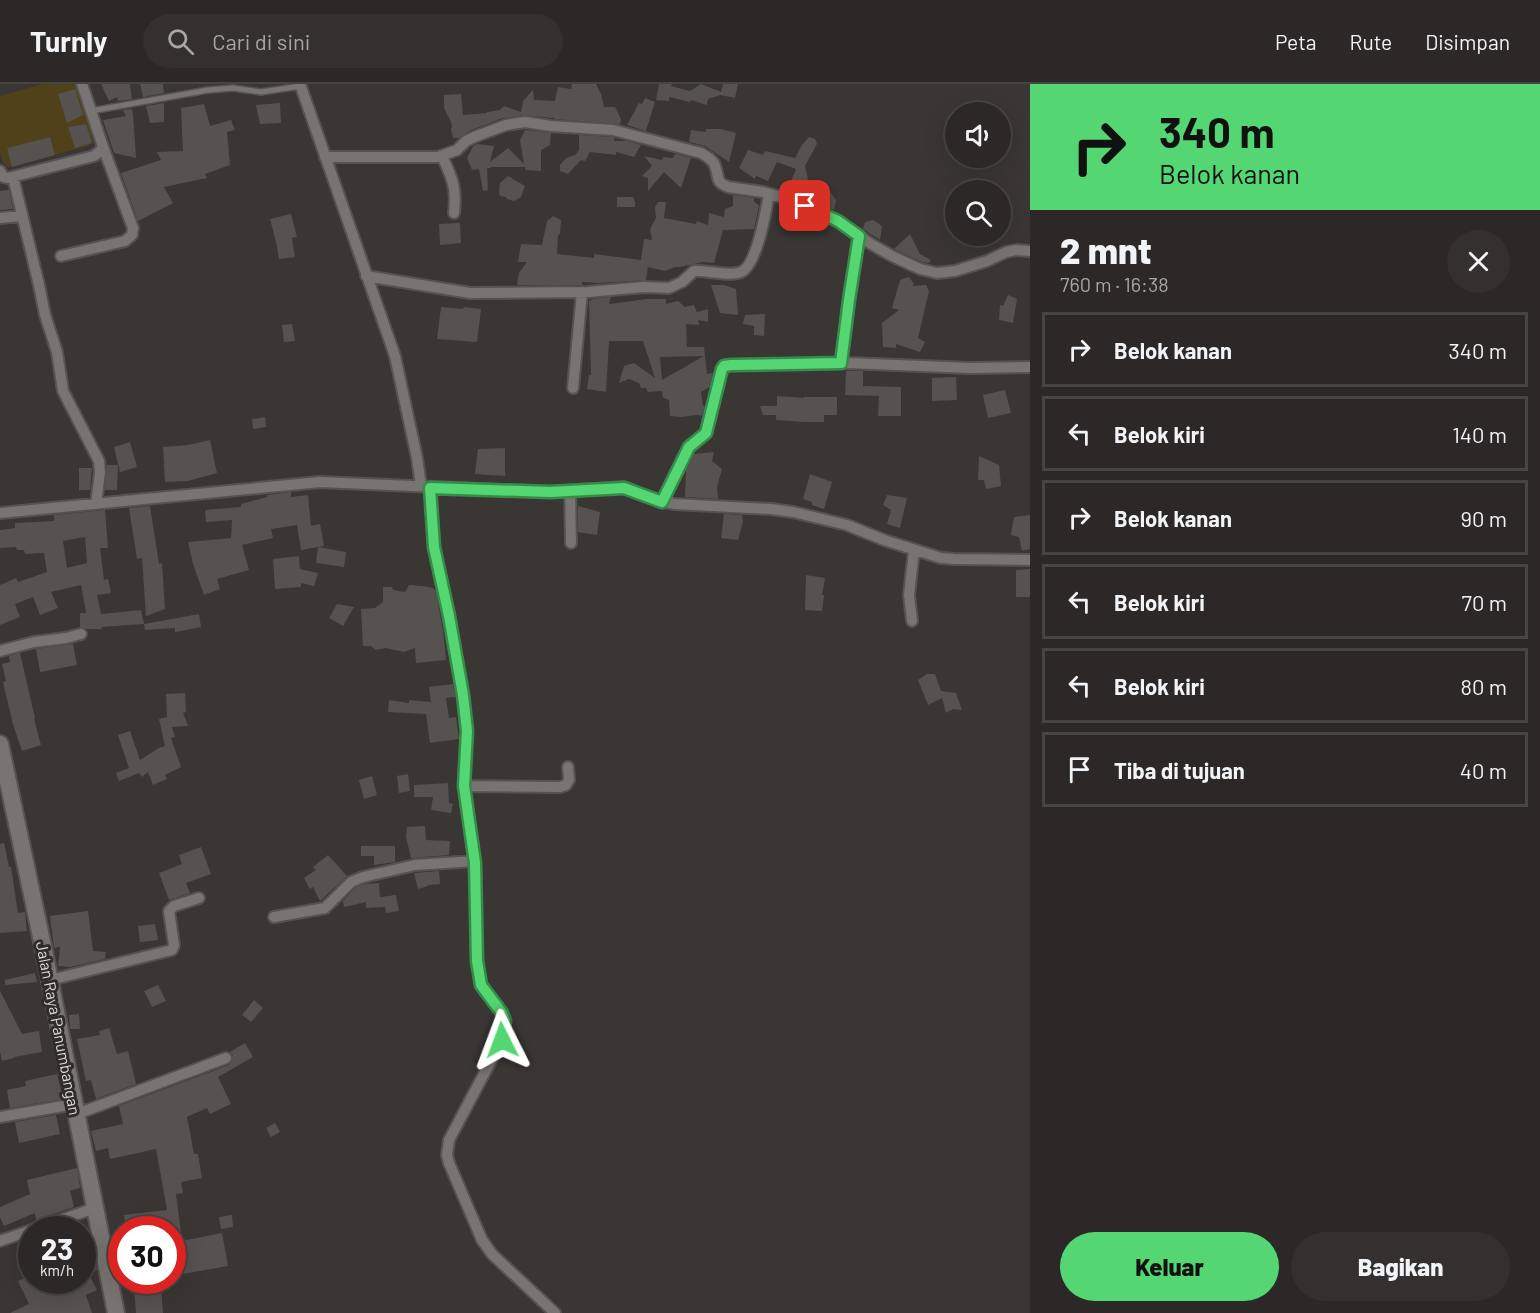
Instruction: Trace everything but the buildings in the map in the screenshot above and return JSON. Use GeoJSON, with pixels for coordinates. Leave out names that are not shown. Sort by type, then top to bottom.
{"type":"FeatureCollection","features":[{"type":"Feature","properties":{"kind":"main road","name":"Jalan Raya Panumbangan"},"geometry":{"type":"LineString","coordinates":[[0,744],[3,774],[50,980],[116,1313]]}},
{"type":"Feature","properties":{"kind":"street"},"geometry":{"type":"LineString","coordinates":[[61,256],[125,241],[132,235],[132,228],[82,84]]}},
{"type":"Feature","properties":{"kind":"street"},"geometry":{"type":"LineString","coordinates":[[301,85],[395,356],[425,487],[434,547],[463,695],[467,731],[464,786],[475,861],[477,961],[481,985],[502,1013],[505,1021],[502,1040],[449,1140],[447,1155],[451,1171],[486,1247],[555,1313]]}},
{"type":"Feature","properties":{"kind":"street"},"geometry":{"type":"LineString","coordinates":[[325,157],[442,156],[457,150],[474,137],[506,125],[525,122],[613,130],[700,153],[714,163],[722,184],[788,199],[838,221],[892,256],[920,269],[937,273],[955,271],[987,261],[1006,252],[1030,251]]}},
{"type":"Feature","properties":{"kind":"street"},"geometry":{"type":"LineString","coordinates":[[0,171],[4,178],[13,177],[94,156],[103,147]]}},
{"type":"Feature","properties":{"kind":"street"},"geometry":{"type":"LineString","coordinates":[[442,156],[456,191],[454,213]]}},
{"type":"Feature","properties":{"kind":"street"},"geometry":{"type":"LineString","coordinates":[[13,177],[45,315],[57,352],[63,391],[99,461],[96,504]]}},
{"type":"Feature","properties":{"kind":"street"},"geometry":{"type":"LineString","coordinates":[[366,276],[470,293],[582,292],[644,287],[669,288],[682,282],[694,271],[732,273],[743,271],[760,237],[769,194]]}},
{"type":"Feature","properties":{"kind":"street"},"geometry":{"type":"LineString","coordinates":[[0,218],[22,216]]}},
{"type":"Feature","properties":{"kind":"street"},"geometry":{"type":"LineString","coordinates":[[841,363],[859,236]]}},
{"type":"Feature","properties":{"kind":"street"},"geometry":{"type":"LineString","coordinates":[[573,388],[582,292]]}},
{"type":"Feature","properties":{"kind":"street"},"geometry":{"type":"LineString","coordinates":[[662,502],[689,447],[706,433],[724,366],[841,363],[970,368],[1030,367]]}},
{"type":"Feature","properties":{"kind":"street"},"geometry":{"type":"LineString","coordinates":[[0,513],[320,482],[550,492],[624,488],[662,502],[675,504],[793,512],[838,522],[941,558],[1030,560]]}},
{"type":"Feature","properties":{"kind":"street"},"geometry":{"type":"LineString","coordinates":[[570,490],[571,543]]}},
{"type":"Feature","properties":{"kind":"street"},"geometry":{"type":"LineString","coordinates":[[912,621],[909,595],[914,550]]}},
{"type":"Feature","properties":{"kind":"street"},"geometry":{"type":"LineString","coordinates":[[0,651],[34,642],[81,634]]}},
{"type":"Feature","properties":{"kind":"street"},"geometry":{"type":"LineString","coordinates":[[464,786],[560,787],[566,785],[569,780],[568,767]]}},
{"type":"Feature","properties":{"kind":"street"},"geometry":{"type":"LineString","coordinates":[[274,917],[326,908],[351,882],[363,877],[414,865],[475,861]]}},
{"type":"Feature","properties":{"kind":"street"},"geometry":{"type":"LineString","coordinates":[[50,980],[172,950],[174,945],[169,911],[174,906],[200,898]]}},
{"type":"Feature","properties":{"kind":"street"},"geometry":{"type":"LineString","coordinates":[[0,1117],[76,1109],[226,1058]]}},
{"type":"Feature","properties":{"kind":"street"},"geometry":{"type":"LineString","coordinates":[[0,1241],[95,1208]]}},
{"type":"Feature","properties":{"kind":"lane"},"geometry":{"type":"LineString","coordinates":[[90,111],[208,90],[232,88],[261,92],[301,85]]}},
{"type":"Feature","properties":{"kind":"shaded area"},"geometry":{"type":"Polygon","coordinates":[[[42,84],[77,84],[93,139],[92,143],[8,167],[3,162],[0,153],[0,96],[42,84]]]}},
{"type":"Feature","properties":{"kind":"route"},"geometry":{"type":"LineString","coordinates":[[502,1040],[505,1021],[502,1013],[481,985],[477,961],[475,863],[464,786],[467,731],[449,616],[434,547],[430,488],[550,492],[612,487],[631,490],[662,502],[689,447],[706,433],[724,366],[841,363],[859,236],[838,221],[805,206]]}}]}
